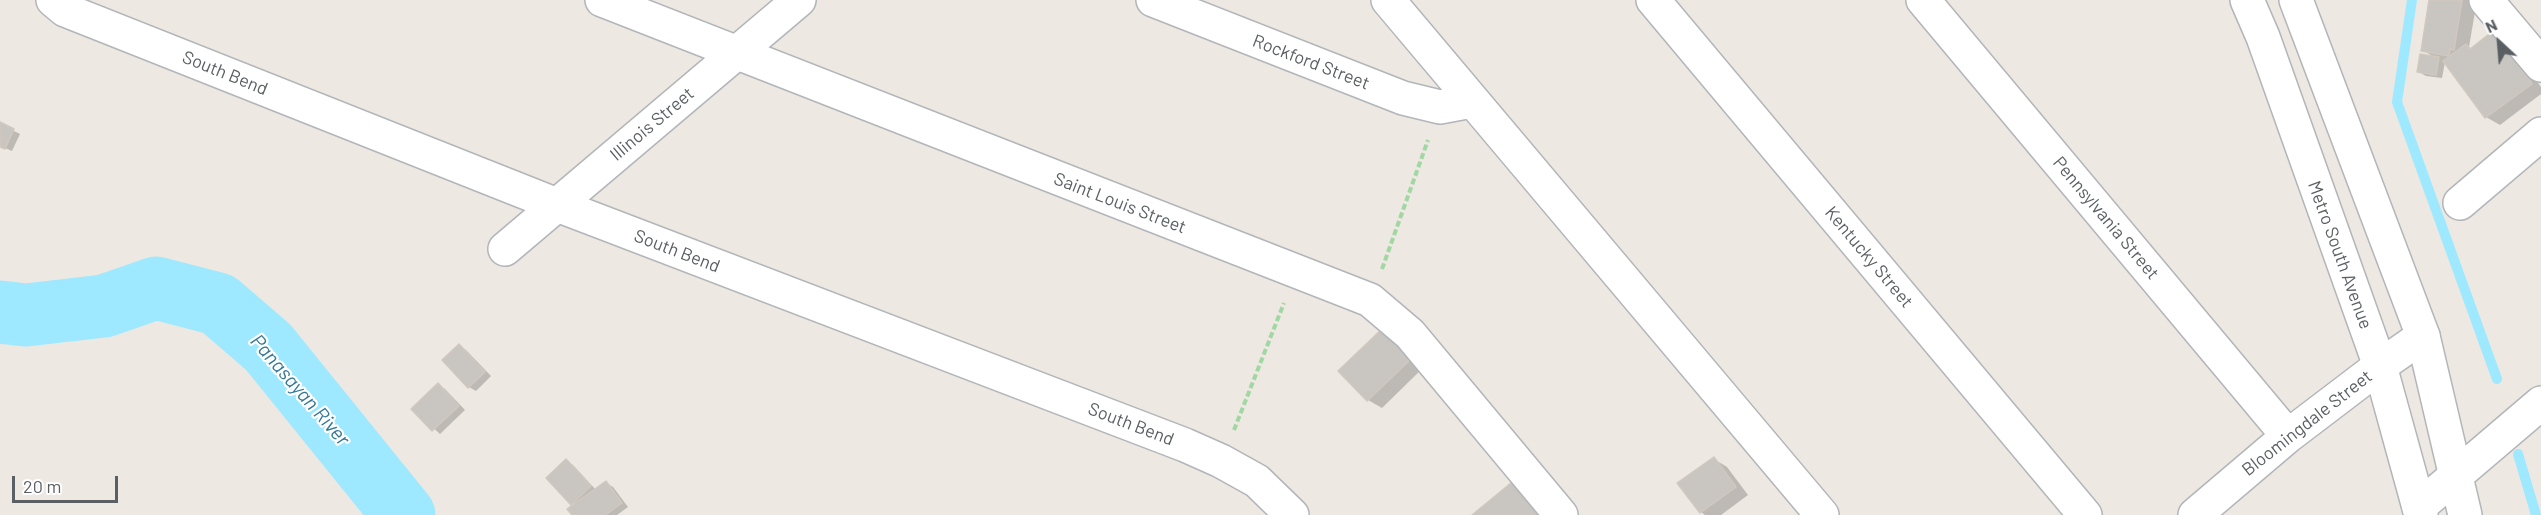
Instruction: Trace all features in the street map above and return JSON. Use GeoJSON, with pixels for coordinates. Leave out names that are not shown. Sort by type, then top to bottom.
{"type":"FeatureCollection","features":[{"type":"Feature","properties":{"kind":"street","name":"South Bend"},"geometry":{"type":"LineString","coordinates":[[53,0],[65,10],[557,205],[1174,441],[1221,461],[1257,481],[1292,515]]}},
{"type":"Feature","properties":{"kind":"street","name":"Saint Louis Street"},"geometry":{"type":"LineString","coordinates":[[602,0],[1370,300],[1410,334],[1561,515]]}},
{"type":"Feature","properties":{"kind":"street","name":"Illinois Street"},"geometry":{"type":"LineString","coordinates":[[505,249],[799,0]]}},
{"type":"Feature","properties":{"kind":"street","name":"Rockford Street"},"geometry":{"type":"LineString","coordinates":[[1153,0],[1403,98],[1440,106],[1472,101]]}},
{"type":"Feature","properties":{"kind":"street"},"geometry":{"type":"LineString","coordinates":[[1388,0],[1822,515]]}},
{"type":"Feature","properties":{"kind":"street","name":"Kentucky Street"},"geometry":{"type":"LineString","coordinates":[[1653,0],[2085,515]]}},
{"type":"Feature","properties":{"kind":"street","name":"Pennsylvania Street"},"geometry":{"type":"LineString","coordinates":[[1923,0],[2288,436]]}},
{"type":"Feature","properties":{"kind":"street","name":"Metro South Avenue"},"geometry":{"type":"LineString","coordinates":[[2247,0],[2263,37],[2380,366],[2420,511]]}},
{"type":"Feature","properties":{"kind":"street"},"geometry":{"type":"LineString","coordinates":[[2296,0],[2423,336],[2465,515]]}},
{"type":"Feature","properties":{"kind":"street"},"geometry":{"type":"LineString","coordinates":[[2486,0],[2541,65]]}},
{"type":"Feature","properties":{"kind":"street"},"geometry":{"type":"LineString","coordinates":[[2460,203],[2541,134]]}},
{"type":"Feature","properties":{"kind":"street","name":"Bloomingdale Street"},"geometry":{"type":"LineString","coordinates":[[2195,515],[2288,436],[2423,336]]}},
{"type":"Feature","properties":{"kind":"street"},"geometry":{"type":"LineString","coordinates":[[2420,511],[2455,476],[2541,403]]}},
{"type":"Feature","properties":{"kind":"path"},"geometry":{"type":"LineString","coordinates":[[1370,300],[1440,106]]}},
{"type":"Feature","properties":{"kind":"path"},"geometry":{"type":"LineString","coordinates":[[1221,461],[1296,271]]}},
{"type":"Feature","properties":{"kind":"building"},"geometry":{"type":"Polygon","coordinates":[[[2429,0],[2462,0],[2454,50],[2450,49],[2449,56],[2421,51],[2429,0]]]}},
{"type":"Feature","properties":{"kind":"building"},"geometry":{"type":"Polygon","coordinates":[[[2493,31],[2532,84],[2485,118],[2443,61],[2466,44],[2470,49],[2493,31]]]}},
{"type":"Feature","properties":{"kind":"building"},"geometry":{"type":"Polygon","coordinates":[[[2420,54],[2439,57],[2436,75],[2417,72],[2420,54]]]}},
{"type":"Feature","properties":{"kind":"building"},"geometry":{"type":"Polygon","coordinates":[[[0,122],[14,129],[5,149],[0,147],[0,122]]]}},
{"type":"Feature","properties":{"kind":"building"},"geometry":{"type":"Polygon","coordinates":[[[1383,328],[1412,358],[1367,401],[1338,371],[1383,328]]]}},
{"type":"Feature","properties":{"kind":"building"},"geometry":{"type":"Polygon","coordinates":[[[459,344],[485,372],[468,388],[442,360],[459,344]]]}},
{"type":"Feature","properties":{"kind":"building"},"geometry":{"type":"Polygon","coordinates":[[[438,383],[459,406],[432,431],[411,409],[438,383]]]}},
{"type":"Feature","properties":{"kind":"building"},"geometry":{"type":"Polygon","coordinates":[[[1714,457],[1736,487],[1700,513],[1677,483],[1714,457]]]}},
{"type":"Feature","properties":{"kind":"building"},"geometry":{"type":"Polygon","coordinates":[[[566,459],[591,486],[571,505],[546,478],[566,459]]]}},
{"type":"Feature","properties":{"kind":"building"},"geometry":{"type":"Polygon","coordinates":[[[1517,478],[1547,515],[1472,515],[1517,478]]]}},
{"type":"Feature","properties":{"kind":"building"},"geometry":{"type":"Polygon","coordinates":[[[606,481],[622,503],[605,515],[572,515],[567,509],[606,481]]]}},
{"type":"Feature","properties":{"kind":"waterway"},"geometry":{"type":"LineString","coordinates":[[2412,0],[2397,102],[2497,379]]}},
{"type":"Feature","properties":{"kind":"waterway","name":"Panasayan River"},"geometry":{"type":"LineString","coordinates":[[0,312],[26,315],[104,306],[156,288],[218,304],[268,347],[404,515]]}},
{"type":"Feature","properties":{"kind":"waterway"},"geometry":{"type":"LineString","coordinates":[[2518,454],[2536,515]]}}]}
